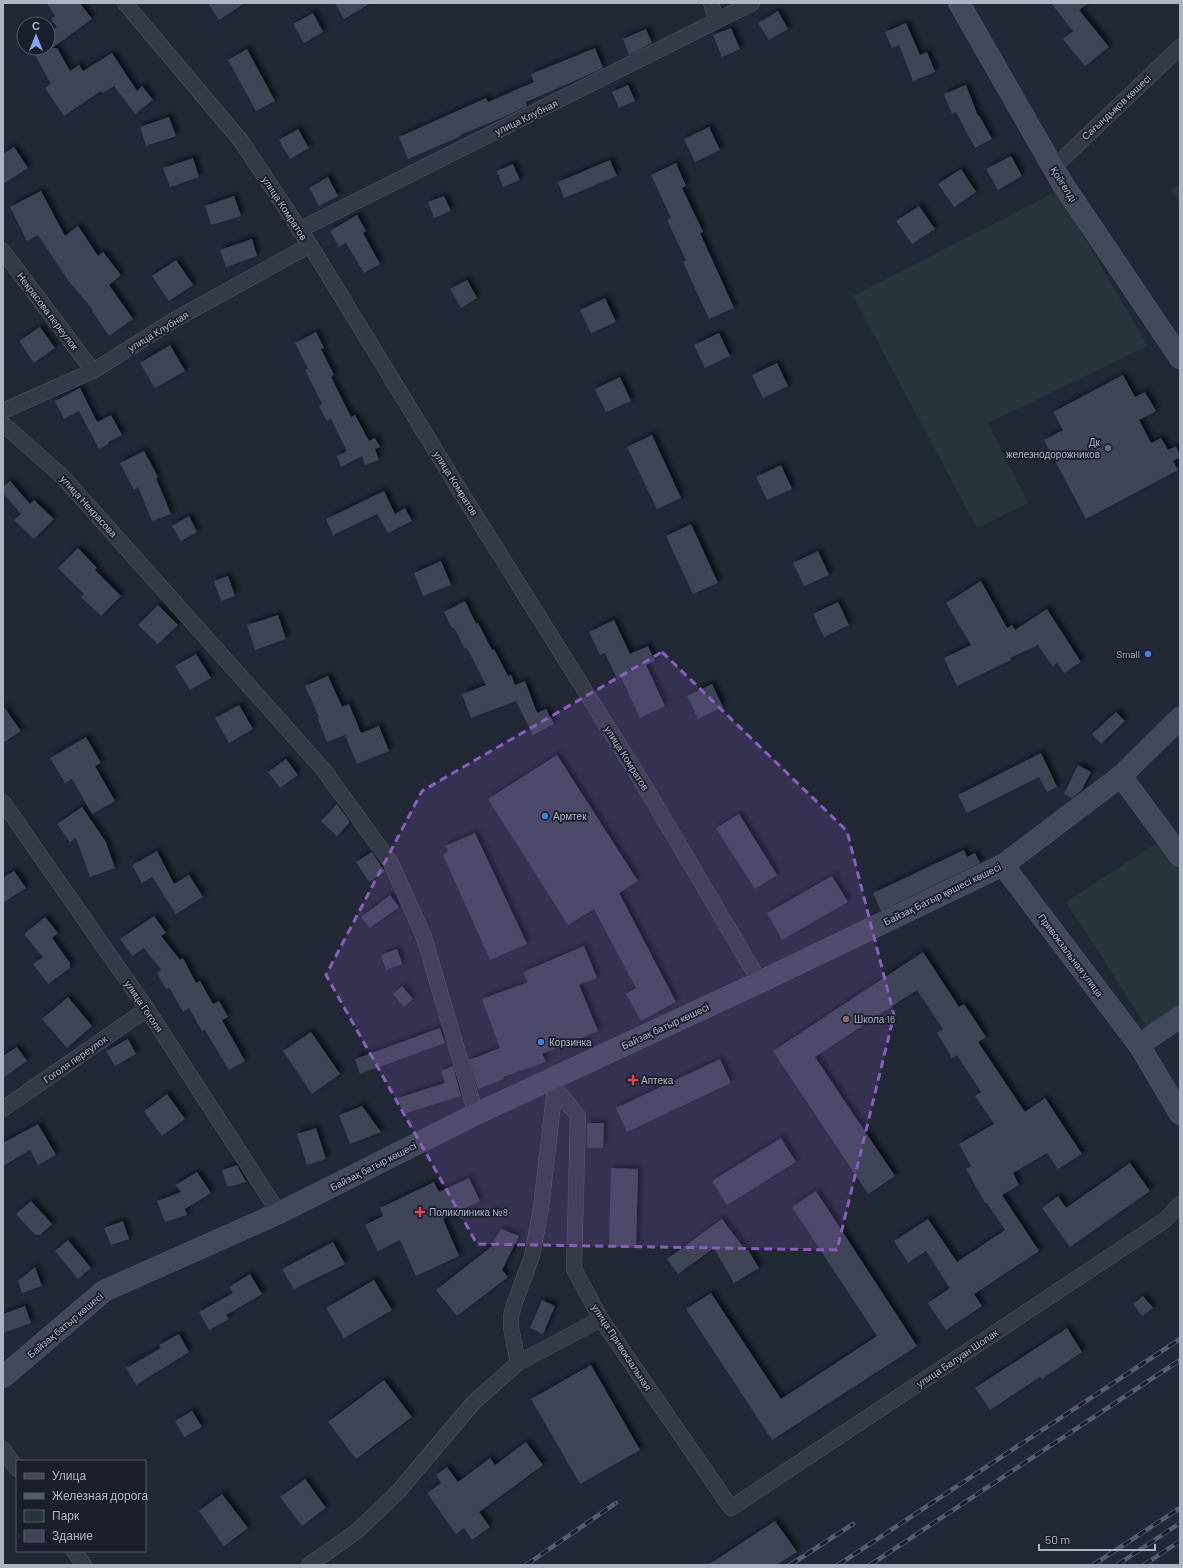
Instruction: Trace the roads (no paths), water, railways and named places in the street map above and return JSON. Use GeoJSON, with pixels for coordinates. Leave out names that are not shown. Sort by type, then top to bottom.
{"type":"FeatureCollection","features":[{"type":"Feature","properties":{"kind":"main road","name":"Қойгелді"},"geometry":{"type":"LineString","coordinates":[[959,3],[1052,168],[1180,358]]}},
{"type":"Feature","properties":{"kind":"main road","name":"Байзақ Батыр қөшесі көшесі"},"geometry":{"type":"LineString","coordinates":[[760,982],[1003,865],[1121,776],[1180,718]]}},
{"type":"Feature","properties":{"kind":"main road"},"geometry":{"type":"LineString","coordinates":[[1121,776],[1180,856]]}},
{"type":"Feature","properties":{"kind":"main road","name":"Привокзальная улица"},"geometry":{"type":"LineString","coordinates":[[1003,865],[1139,1045],[1180,1114]]}},
{"type":"Feature","properties":{"kind":"main road","name":"Байзақ батыр көшесі"},"geometry":{"type":"LineString","coordinates":[[3,1377],[104,1292],[279,1214],[476,1114],[552,1084],[760,982]]}},
{"type":"Feature","properties":{"kind":"main road"},"geometry":{"type":"LineString","coordinates":[[1139,1045],[1180,1017]]}},
{"type":"Feature","properties":{"kind":"street","name":"улица Комратов"},"geometry":{"type":"LineString","coordinates":[[125,3],[242,142],[310,246],[462,494],[644,785],[760,982]]}},
{"type":"Feature","properties":{"kind":"street"},"geometry":{"type":"LineString","coordinates":[[711,3],[717,21]]}},
{"type":"Feature","properties":{"kind":"street","name":"улица Клубная"},"geometry":{"type":"LineString","coordinates":[[299,230],[752,3]]}},
{"type":"Feature","properties":{"kind":"street","name":"Сағындықов көшесі"},"geometry":{"type":"LineString","coordinates":[[1052,168],[1180,47]]}},
{"type":"Feature","properties":{"kind":"street","name":"улица Клубная"},"geometry":{"type":"LineString","coordinates":[[3,411],[93,370],[174,320],[310,246]]}},
{"type":"Feature","properties":{"kind":"street","name":"Некрасова переулок"},"geometry":{"type":"LineString","coordinates":[[3,251],[93,370]]}},
{"type":"Feature","properties":{"kind":"street","name":"улица Некрасова"},"geometry":{"type":"LineString","coordinates":[[3,424],[62,476],[323,769],[391,863],[424,937],[476,1114]]}},
{"type":"Feature","properties":{"kind":"street","name":"улица Гоголя"},"geometry":{"type":"LineString","coordinates":[[3,802],[146,1009],[279,1214]]}},
{"type":"Feature","properties":{"kind":"street","name":"Гоголя переулок"},"geometry":{"type":"LineString","coordinates":[[3,1109],[146,1009]]}},
{"type":"Feature","properties":{"kind":"street"},"geometry":{"type":"LineString","coordinates":[[518,1363],[511,1327],[511,1316],[532,1256],[541,1208],[552,1084]]}},
{"type":"Feature","properties":{"kind":"street","name":"улица Привокзальная"},"geometry":{"type":"LineString","coordinates":[[552,1084],[578,1116],[574,1269],[601,1320],[731,1508]]}},
{"type":"Feature","properties":{"kind":"street","name":"улица Балуан Шолак"},"geometry":{"type":"LineString","coordinates":[[731,1508],[1165,1220],[1180,1204]]}},
{"type":"Feature","properties":{"kind":"street"},"geometry":{"type":"LineString","coordinates":[[309,1565],[357,1531],[397,1493],[474,1402],[518,1363],[601,1320]]}},
{"type":"Feature","properties":{"kind":"street"},"geometry":{"type":"LineString","coordinates":[[3,1449],[16,1468]]}},
{"type":"Feature","properties":{"kind":"street"},"geometry":{"type":"LineString","coordinates":[[75,1552],[84,1565]]}},
{"type":"Feature","properties":{"kind":"railway"},"geometry":{"type":"LineString","coordinates":[[838,1565],[1180,1339]]}},
{"type":"Feature","properties":{"kind":"railway"},"geometry":{"type":"LineString","coordinates":[[870,1565],[1180,1360]]}},
{"type":"Feature","properties":{"kind":"railway"},"geometry":{"type":"LineString","coordinates":[[526,1565],[616,1503]]}},
{"type":"Feature","properties":{"kind":"railway"},"geometry":{"type":"LineString","coordinates":[[1093,1565],[1180,1508]]}},
{"type":"Feature","properties":{"kind":"railway"},"geometry":{"type":"LineString","coordinates":[[1117,1565],[1180,1523]]}},
{"type":"Feature","properties":{"kind":"railway"},"geometry":{"type":"LineString","coordinates":[[790,1565],[853,1524]]}},
{"type":"Feature","properties":{"kind":"railway"},"geometry":{"type":"LineString","coordinates":[[1144,1565],[1180,1541]]}},
{"type":"Feature","properties":{"kind":"place","name":"Дк железнодорожников"},"geometry":{"type":"Point","coordinates":[1108,448]}},
{"type":"Feature","properties":{"kind":"place","name":"Small"},"geometry":{"type":"Point","coordinates":[1148,654]}},
{"type":"Feature","properties":{"kind":"place","name":"Армтек"},"geometry":{"type":"Point","coordinates":[545,816]}},
{"type":"Feature","properties":{"kind":"place","name":"Школа 16"},"geometry":{"type":"Point","coordinates":[846,1019]}},
{"type":"Feature","properties":{"kind":"place","name":"Корзинка"},"geometry":{"type":"Point","coordinates":[541,1042]}},
{"type":"Feature","properties":{"kind":"place","name":"Аптека"},"geometry":{"type":"Point","coordinates":[633,1080]}},
{"type":"Feature","properties":{"kind":"place","name":"Поликлиника №8"},"geometry":{"type":"Point","coordinates":[420,1212]}}]}
